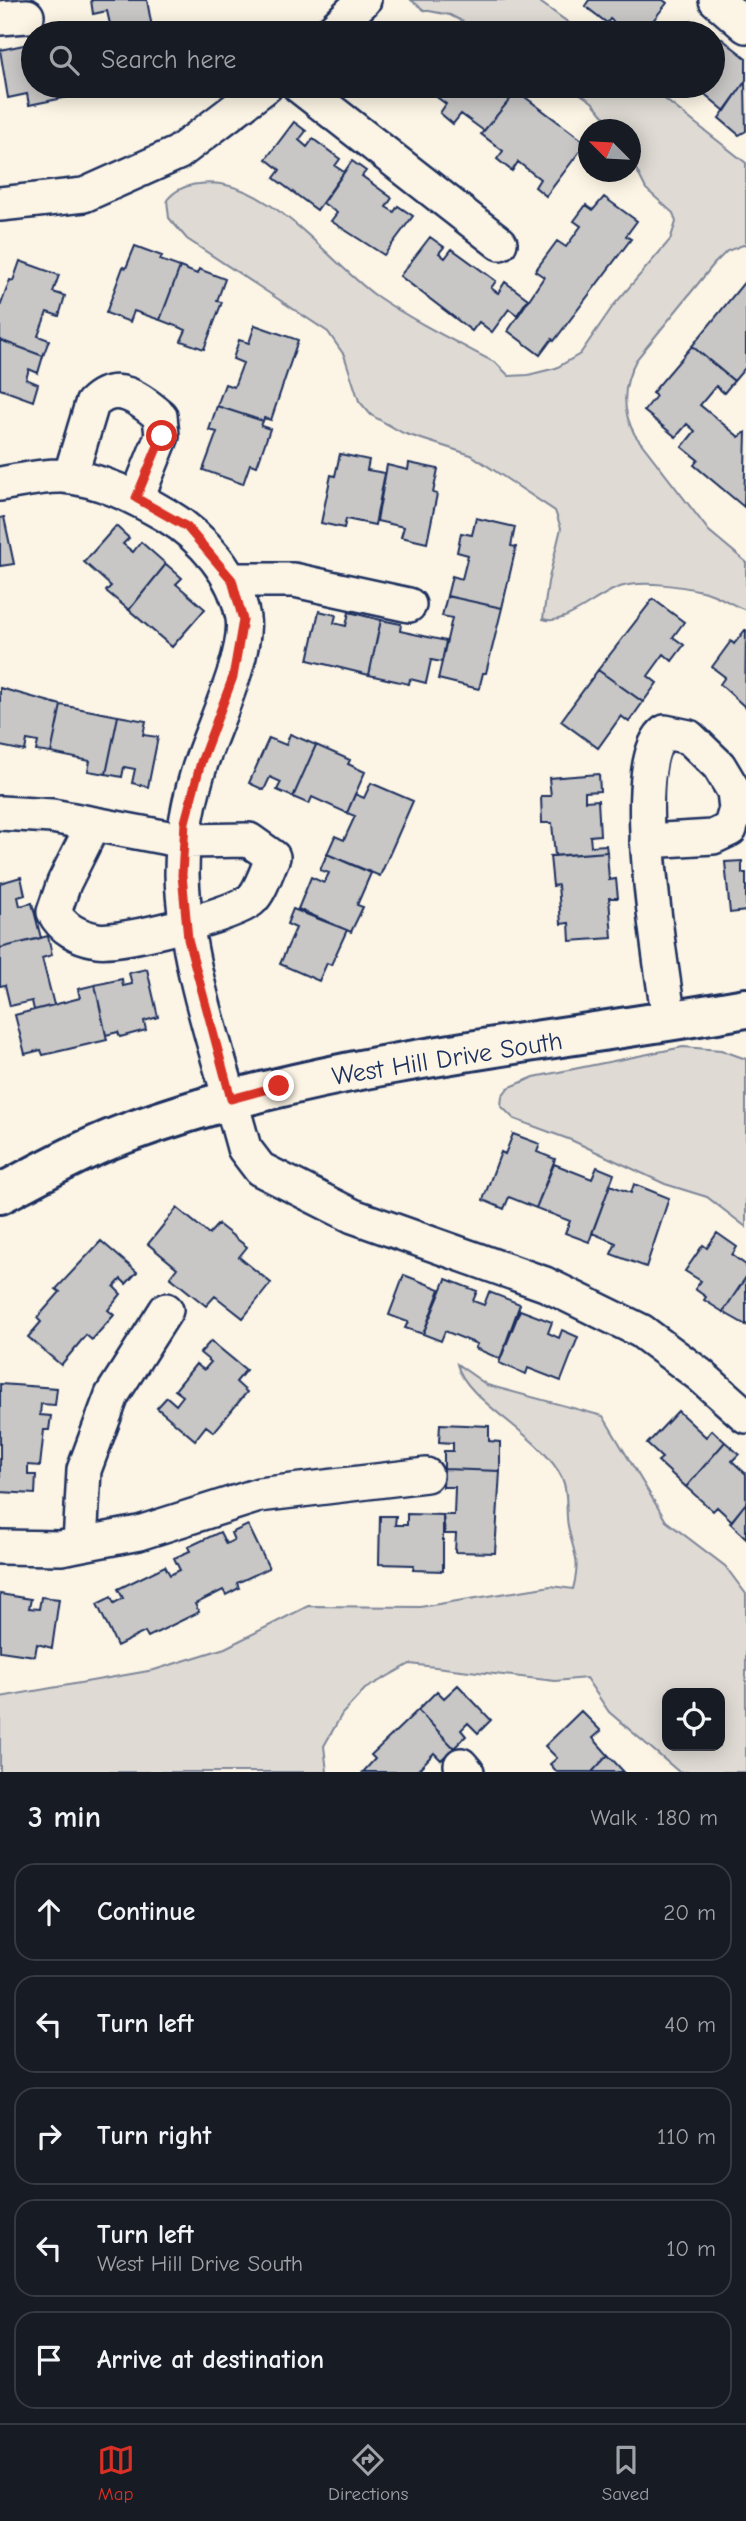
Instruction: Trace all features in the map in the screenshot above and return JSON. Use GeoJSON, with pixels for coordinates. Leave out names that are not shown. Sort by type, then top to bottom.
{"type":"FeatureCollection","features":[{"type":"Feature","properties":{"kind":"street"},"geometry":{"type":"LineString","coordinates":[[342,21],[364,0]]}},
{"type":"Feature","properties":{"kind":"street"},"geometry":{"type":"LineString","coordinates":[[716,0],[746,26]]}},
{"type":"Feature","properties":{"kind":"street"},"geometry":{"type":"LineString","coordinates":[[0,204],[84,195],[108,185],[178,153],[250,98]]}},
{"type":"Feature","properties":{"kind":"street"},"geometry":{"type":"LineString","coordinates":[[314,98],[500,243]]}},
{"type":"Feature","properties":{"kind":"street"},"geometry":{"type":"LineString","coordinates":[[70,477],[92,404],[100,396],[117,391],[138,396],[160,416],[162,436],[136,498]]}},
{"type":"Feature","properties":{"kind":"street"},"geometry":{"type":"LineString","coordinates":[[0,484],[70,477],[90,480],[136,498],[187,527],[232,580],[243,620],[233,677],[201,762],[185,822],[182,875],[188,939],[244,1148],[260,1169],[353,1216],[545,1284],[641,1331],[700,1375],[746,1416]]}},
{"type":"Feature","properties":{"kind":"street"},"geometry":{"type":"LineString","coordinates":[[232,580],[294,580],[409,605]]}},
{"type":"Feature","properties":{"kind":"street"},"geometry":{"type":"LineString","coordinates":[[0,813],[52,816],[184,842],[248,840],[273,857],[253,898],[234,910],[133,937],[97,941],[69,931],[60,923],[54,912],[64,883],[93,825]]}},
{"type":"Feature","properties":{"kind":"street"},"geometry":{"type":"LineString","coordinates":[[647,841],[669,1022]]}},
{"type":"Feature","properties":{"kind":"street","name":"West Hill Drive South"},"geometry":{"type":"LineString","coordinates":[[0,1194],[122,1134],[279,1086],[391,1064],[746,1008]]}},
{"type":"Feature","properties":{"kind":"street"},"geometry":{"type":"LineString","coordinates":[[80,1544],[84,1470],[112,1395],[166,1310]]}},
{"type":"Feature","properties":{"kind":"street"},"geometry":{"type":"LineString","coordinates":[[0,1547],[61,1548],[139,1533],[258,1495],[426,1475]]}},
{"type":"Feature","properties":{"kind":"shaded area"},"geometry":{"type":"Polygon","coordinates":[[[411,0],[537,0],[566,21],[462,21],[450,15],[424,10],[411,0]]]}},
{"type":"Feature","properties":{"kind":"shaded area"},"geometry":{"type":"Polygon","coordinates":[[[586,98],[663,98],[746,163],[746,244],[727,251],[714,264],[636,360],[628,379],[625,407],[635,435],[709,531],[746,562],[746,610],[706,592],[675,586],[640,584],[620,587],[561,618],[543,619],[548,582],[561,528],[555,511],[471,455],[403,433],[371,415],[359,401],[344,355],[328,332],[187,239],[169,218],[167,200],[185,187],[224,184],[248,192],[294,223],[375,295],[496,363],[509,376],[528,375],[556,368],[580,354],[613,306],[670,240],[676,222],[673,213],[646,189],[641,179],[641,119],[606,119],[586,98]]]}},
{"type":"Feature","properties":{"kind":"shaded area"},"geometry":{"type":"Polygon","coordinates":[[[683,1047],[721,1050],[746,1059],[746,1227],[707,1197],[665,1184],[571,1140],[514,1119],[501,1106],[502,1096],[508,1088],[534,1077],[683,1047]]]}},
{"type":"Feature","properties":{"kind":"shaded area"},"geometry":{"type":"Polygon","coordinates":[[[457,1364],[487,1385],[603,1416],[666,1521],[725,1566],[746,1594],[746,1772],[679,1772],[609,1712],[586,1678],[555,1681],[410,1664],[365,1689],[342,1714],[324,1746],[327,1772],[0,1772],[0,1697],[154,1670],[225,1648],[308,1606],[420,1607],[551,1586],[573,1589],[577,1563],[568,1526],[562,1478],[539,1448],[474,1392],[463,1378],[457,1364]]]}},
{"type":"Feature","properties":{"kind":"building"},"geometry":{"type":"Polygon","coordinates":[[[91,0],[147,0],[151,21],[109,21],[107,11],[93,14],[91,0]]]}},
{"type":"Feature","properties":{"kind":"building"},"geometry":{"type":"Polygon","coordinates":[[[589,0],[663,0],[667,3],[653,21],[604,21],[585,6],[589,0]]]}},
{"type":"Feature","properties":{"kind":"building"},"geometry":{"type":"Polygon","coordinates":[[[725,41],[746,58],[746,80],[725,111],[709,98],[725,98],[725,41]]]}},
{"type":"Feature","properties":{"kind":"building"},"geometry":{"type":"Polygon","coordinates":[[[21,46],[21,95],[8,98],[0,50],[21,46]]]}},
{"type":"Feature","properties":{"kind":"building"},"geometry":{"type":"Polygon","coordinates":[[[745,82],[746,131],[739,135],[719,118],[745,82]]]}},
{"type":"Feature","properties":{"kind":"building"},"geometry":{"type":"Polygon","coordinates":[[[28,98],[63,98],[29,105],[28,98]]]}},
{"type":"Feature","properties":{"kind":"building"},"geometry":{"type":"Polygon","coordinates":[[[438,98],[511,98],[484,131],[461,114],[453,124],[440,113],[446,104],[438,98]]]}},
{"type":"Feature","properties":{"kind":"building"},"geometry":{"type":"Polygon","coordinates":[[[511,98],[526,98],[578,137],[578,154],[546,196],[535,187],[540,179],[518,162],[512,171],[497,159],[503,151],[481,134],[511,98]]]}},
{"type":"Feature","properties":{"kind":"building"},"geometry":{"type":"Polygon","coordinates":[[[294,122],[306,131],[299,140],[307,147],[313,139],[340,159],[335,166],[344,172],[317,210],[274,178],[280,170],[266,159],[294,122]]]}},
{"type":"Feature","properties":{"kind":"building"},"geometry":{"type":"Polygon","coordinates":[[[352,161],[366,171],[362,176],[392,198],[386,207],[394,212],[398,206],[413,216],[384,255],[331,221],[337,213],[323,203],[352,161]]]}},
{"type":"Feature","properties":{"kind":"building"},"geometry":{"type":"Polygon","coordinates":[[[604,197],[637,221],[626,236],[631,239],[554,341],[552,339],[540,355],[508,331],[544,277],[535,271],[557,241],[566,247],[581,226],[574,221],[586,205],[593,210],[604,197]]]}},
{"type":"Feature","properties":{"kind":"building"},"geometry":{"type":"Polygon","coordinates":[[[430,237],[444,247],[439,253],[445,258],[452,249],[496,281],[491,288],[498,293],[505,282],[528,299],[517,315],[509,309],[492,332],[479,322],[472,331],[400,276],[430,237]]]}},
{"type":"Feature","properties":{"kind":"building"},"geometry":{"type":"Polygon","coordinates":[[[135,246],[162,256],[160,260],[180,267],[160,320],[134,311],[130,322],[106,313],[123,267],[126,268],[135,246]]]}},
{"type":"Feature","properties":{"kind":"building"},"geometry":{"type":"Polygon","coordinates":[[[20,261],[59,275],[53,292],[65,296],[59,316],[47,312],[38,336],[49,340],[43,356],[0,340],[0,307],[20,261]]]}},
{"type":"Feature","properties":{"kind":"building"},"geometry":{"type":"Polygon","coordinates":[[[180,267],[197,274],[199,269],[225,279],[217,301],[222,302],[204,349],[181,341],[186,330],[160,320],[180,267]]]}},
{"type":"Feature","properties":{"kind":"building"},"geometry":{"type":"Polygon","coordinates":[[[746,280],[746,367],[734,381],[692,346],[746,280]]]}},
{"type":"Feature","properties":{"kind":"building"},"geometry":{"type":"Polygon","coordinates":[[[255,325],[298,340],[271,420],[264,418],[263,421],[217,406],[225,384],[234,387],[243,363],[233,359],[239,340],[249,343],[255,325]]]}},
{"type":"Feature","properties":{"kind":"building"},"geometry":{"type":"Polygon","coordinates":[[[0,340],[43,356],[38,373],[29,369],[26,379],[38,384],[33,401],[0,389],[0,340]]]}},
{"type":"Feature","properties":{"kind":"building"},"geometry":{"type":"Polygon","coordinates":[[[692,346],[734,381],[724,393],[716,386],[700,405],[739,437],[746,432],[744,507],[694,465],[698,460],[682,447],[695,431],[687,424],[676,437],[644,411],[656,396],[652,393],[692,346]]]}},
{"type":"Feature","properties":{"kind":"building"},"geometry":{"type":"Polygon","coordinates":[[[217,406],[263,421],[261,426],[270,429],[257,466],[250,464],[243,484],[203,470],[217,432],[209,430],[217,406]]]}},
{"type":"Feature","properties":{"kind":"building"},"geometry":{"type":"Polygon","coordinates":[[[340,454],[369,460],[367,470],[385,473],[375,525],[346,519],[344,528],[321,523],[331,475],[335,476],[340,454]]]}},
{"type":"Feature","properties":{"kind":"building"},"geometry":{"type":"Polygon","coordinates":[[[409,463],[438,469],[433,493],[437,494],[427,543],[401,537],[404,527],[377,521],[387,465],[408,470],[409,463]]]}},
{"type":"Feature","properties":{"kind":"building"},"geometry":{"type":"Polygon","coordinates":[[[4,517],[14,564],[0,566],[0,518],[4,517]]]}},
{"type":"Feature","properties":{"kind":"building"},"geometry":{"type":"Polygon","coordinates":[[[476,518],[515,527],[511,546],[516,547],[502,608],[447,596],[452,576],[462,579],[468,555],[457,552],[461,533],[472,535],[476,518]]]}},
{"type":"Feature","properties":{"kind":"building"},"geometry":{"type":"Polygon","coordinates":[[[116,526],[129,538],[123,544],[133,552],[141,542],[166,564],[129,610],[106,591],[111,586],[84,562],[116,526]]]}},
{"type":"Feature","properties":{"kind":"building"},"geometry":{"type":"Polygon","coordinates":[[[166,564],[182,578],[176,584],[205,609],[172,647],[129,610],[166,564]]]}},
{"type":"Feature","properties":{"kind":"building"},"geometry":{"type":"Polygon","coordinates":[[[447,596],[502,608],[486,673],[483,673],[479,689],[438,679],[452,618],[442,616],[447,596]]]}},
{"type":"Feature","properties":{"kind":"building"},"geometry":{"type":"Polygon","coordinates":[[[653,599],[684,622],[673,637],[684,645],[672,661],[664,654],[648,676],[657,683],[643,702],[598,670],[653,599]]]}},
{"type":"Feature","properties":{"kind":"building"},"geometry":{"type":"Polygon","coordinates":[[[319,611],[336,615],[334,623],[346,626],[349,612],[381,620],[369,675],[308,660],[319,611]]]}},
{"type":"Feature","properties":{"kind":"building"},"geometry":{"type":"Polygon","coordinates":[[[381,620],[401,624],[400,631],[446,641],[442,662],[431,660],[426,683],[410,679],[409,684],[369,675],[381,620]]]}},
{"type":"Feature","properties":{"kind":"building"},"geometry":{"type":"Polygon","coordinates":[[[745,630],[745,707],[720,684],[725,677],[712,667],[731,641],[734,644],[745,630]]]}},
{"type":"Feature","properties":{"kind":"building"},"geometry":{"type":"Polygon","coordinates":[[[598,670],[643,702],[629,722],[621,716],[598,748],[561,721],[598,670]]]}},
{"type":"Feature","properties":{"kind":"building"},"geometry":{"type":"Polygon","coordinates":[[[0,688],[61,705],[51,753],[36,751],[38,742],[27,740],[25,751],[0,746],[0,688]]]}},
{"type":"Feature","properties":{"kind":"building"},"geometry":{"type":"Polygon","coordinates":[[[61,705],[118,716],[106,774],[88,771],[90,761],[51,753],[61,705]]]}},
{"type":"Feature","properties":{"kind":"building"},"geometry":{"type":"Polygon","coordinates":[[[118,716],[146,721],[143,735],[158,737],[148,787],[132,783],[135,769],[124,767],[122,777],[106,774],[118,716]]]}},
{"type":"Feature","properties":{"kind":"building"},"geometry":{"type":"Polygon","coordinates":[[[290,734],[316,745],[293,797],[277,790],[281,782],[270,777],[264,790],[249,783],[269,738],[286,745],[290,734]]]}},
{"type":"Feature","properties":{"kind":"building"},"geometry":{"type":"Polygon","coordinates":[[[316,745],[350,760],[348,764],[365,772],[347,813],[312,797],[309,804],[293,797],[316,745]]]}},
{"type":"Feature","properties":{"kind":"building"},"geometry":{"type":"Polygon","coordinates":[[[599,774],[600,791],[585,792],[585,801],[598,800],[600,835],[590,836],[591,846],[606,845],[607,852],[555,856],[552,823],[542,823],[541,796],[551,796],[549,778],[599,774]]]}},
{"type":"Feature","properties":{"kind":"building"},"geometry":{"type":"Polygon","coordinates":[[[371,783],[413,801],[380,876],[327,854],[335,836],[344,840],[355,816],[347,813],[355,794],[364,798],[371,783]]]}},
{"type":"Feature","properties":{"kind":"building"},"geometry":{"type":"Polygon","coordinates":[[[607,852],[609,880],[616,879],[618,898],[609,898],[612,938],[570,941],[569,923],[561,924],[558,885],[553,886],[550,856],[607,852]]]}},
{"type":"Feature","properties":{"kind":"building"},"geometry":{"type":"Polygon","coordinates":[[[327,854],[371,873],[357,905],[363,907],[351,932],[298,909],[311,877],[324,883],[329,873],[320,870],[327,854]]]}},
{"type":"Feature","properties":{"kind":"building"},"geometry":{"type":"Polygon","coordinates":[[[742,861],[742,873],[746,873],[746,911],[730,913],[725,862],[742,861]]]}},
{"type":"Feature","properties":{"kind":"building"},"geometry":{"type":"Polygon","coordinates":[[[21,877],[25,895],[18,897],[20,906],[32,903],[41,938],[0,948],[0,883],[21,877]]]}},
{"type":"Feature","properties":{"kind":"building"},"geometry":{"type":"Polygon","coordinates":[[[293,909],[347,930],[331,965],[327,963],[319,981],[280,964],[296,928],[287,924],[293,909]]]}},
{"type":"Feature","properties":{"kind":"building"},"geometry":{"type":"Polygon","coordinates":[[[48,936],[52,955],[42,958],[54,1005],[34,1010],[32,1001],[10,1006],[5,985],[0,986],[0,948],[48,936]]]}},
{"type":"Feature","properties":{"kind":"building"},"geometry":{"type":"Polygon","coordinates":[[[147,969],[158,1017],[144,1021],[146,1030],[120,1037],[118,1032],[106,1035],[95,985],[122,979],[123,986],[132,984],[129,973],[147,969]]]}},
{"type":"Feature","properties":{"kind":"building"},"geometry":{"type":"Polygon","coordinates":[[[95,985],[107,1040],[43,1055],[41,1050],[25,1054],[15,1015],[80,998],[78,989],[95,985]]]}},
{"type":"Feature","properties":{"kind":"building"},"geometry":{"type":"Polygon","coordinates":[[[513,1134],[540,1144],[537,1152],[555,1159],[536,1208],[509,1197],[504,1209],[483,1200],[501,1152],[505,1154],[513,1134]]]}},
{"type":"Feature","properties":{"kind":"building"},"geometry":{"type":"Polygon","coordinates":[[[554,1164],[592,1179],[597,1167],[614,1174],[589,1242],[565,1233],[570,1221],[536,1208],[554,1164]]]}},
{"type":"Feature","properties":{"kind":"building"},"geometry":{"type":"Polygon","coordinates":[[[634,1184],[669,1198],[646,1267],[611,1254],[616,1243],[592,1233],[610,1185],[631,1193],[634,1184]]]}},
{"type":"Feature","properties":{"kind":"building"},"geometry":{"type":"Polygon","coordinates":[[[177,1208],[209,1234],[218,1224],[247,1247],[239,1257],[271,1283],[243,1318],[215,1296],[206,1306],[170,1277],[177,1268],[148,1244],[177,1208]]]}},
{"type":"Feature","properties":{"kind":"building"},"geometry":{"type":"Polygon","coordinates":[[[717,1233],[737,1247],[732,1255],[746,1265],[746,1277],[723,1312],[704,1300],[706,1297],[695,1289],[701,1281],[685,1271],[703,1245],[707,1248],[717,1233]]]}},
{"type":"Feature","properties":{"kind":"building"},"geometry":{"type":"Polygon","coordinates":[[[101,1241],[137,1272],[126,1284],[121,1279],[114,1287],[121,1294],[108,1310],[114,1315],[92,1340],[86,1335],[61,1365],[28,1337],[41,1322],[37,1318],[60,1292],[56,1289],[101,1241]]]}},
{"type":"Feature","properties":{"kind":"building"},"geometry":{"type":"Polygon","coordinates":[[[404,1275],[440,1289],[423,1334],[405,1328],[408,1322],[389,1315],[404,1275]]]}},
{"type":"Feature","properties":{"kind":"building"},"geometry":{"type":"Polygon","coordinates":[[[746,1277],[746,1325],[723,1312],[746,1277]]]}},
{"type":"Feature","properties":{"kind":"building"},"geometry":{"type":"Polygon","coordinates":[[[446,1279],[477,1291],[473,1301],[484,1305],[489,1292],[520,1304],[500,1359],[475,1348],[477,1344],[445,1331],[441,1341],[423,1334],[446,1279]]]}},
{"type":"Feature","properties":{"kind":"building"},"geometry":{"type":"Polygon","coordinates":[[[520,1310],[552,1322],[548,1333],[559,1338],[562,1330],[578,1337],[561,1381],[528,1368],[526,1374],[499,1363],[520,1310]]]}},
{"type":"Feature","properties":{"kind":"building"},"geometry":{"type":"Polygon","coordinates":[[[211,1341],[246,1370],[236,1382],[247,1392],[214,1432],[206,1426],[195,1440],[157,1408],[167,1397],[176,1405],[183,1396],[175,1390],[196,1364],[204,1370],[211,1362],[200,1353],[211,1341]]]}},
{"type":"Feature","properties":{"kind":"building"},"geometry":{"type":"Polygon","coordinates":[[[0,1384],[57,1388],[55,1405],[41,1404],[40,1415],[51,1416],[49,1430],[44,1430],[40,1466],[28,1465],[28,1475],[36,1475],[35,1494],[0,1492],[0,1384]]]}},
{"type":"Feature","properties":{"kind":"building"},"geometry":{"type":"Polygon","coordinates":[[[678,1411],[706,1437],[712,1430],[725,1442],[686,1487],[658,1461],[662,1458],[647,1444],[678,1411]]]}},
{"type":"Feature","properties":{"kind":"building"},"geometry":{"type":"Polygon","coordinates":[[[440,1424],[489,1426],[489,1441],[500,1442],[500,1471],[444,1469],[444,1451],[453,1451],[453,1443],[439,1442],[440,1424]]]}},
{"type":"Feature","properties":{"kind":"building"},"geometry":{"type":"Polygon","coordinates":[[[725,1442],[739,1454],[732,1461],[746,1474],[746,1503],[732,1521],[717,1507],[713,1511],[686,1487],[725,1442]]]}},
{"type":"Feature","properties":{"kind":"building"},"geometry":{"type":"Polygon","coordinates":[[[444,1469],[500,1471],[495,1553],[455,1552],[456,1534],[445,1534],[443,1515],[454,1515],[455,1487],[443,1487],[444,1469]]]}},
{"type":"Feature","properties":{"kind":"building"},"geometry":{"type":"Polygon","coordinates":[[[746,1503],[746,1538],[730,1523],[746,1503]]]}},
{"type":"Feature","properties":{"kind":"building"},"geometry":{"type":"Polygon","coordinates":[[[407,1514],[443,1515],[443,1571],[413,1570],[414,1565],[379,1564],[380,1516],[396,1516],[395,1525],[407,1525],[407,1514]]]}},
{"type":"Feature","properties":{"kind":"building"},"geometry":{"type":"Polygon","coordinates":[[[248,1525],[269,1568],[237,1583],[239,1588],[226,1595],[223,1590],[195,1604],[199,1612],[148,1637],[145,1632],[117,1646],[97,1604],[111,1597],[114,1603],[123,1598],[118,1589],[165,1566],[170,1575],[180,1570],[174,1558],[190,1551],[188,1547],[220,1532],[226,1544],[234,1540],[231,1533],[248,1525]]]}},
{"type":"Feature","properties":{"kind":"building"},"geometry":{"type":"Polygon","coordinates":[[[0,1594],[31,1599],[29,1608],[39,1609],[41,1597],[59,1599],[52,1648],[37,1644],[35,1656],[0,1651],[0,1594]]]}},
{"type":"Feature","properties":{"kind":"building"},"geometry":{"type":"Polygon","coordinates":[[[458,1685],[491,1720],[478,1733],[468,1723],[461,1730],[466,1736],[454,1748],[418,1710],[437,1691],[444,1698],[458,1685]]]}},
{"type":"Feature","properties":{"kind":"building"},"geometry":{"type":"Polygon","coordinates":[[[418,1710],[454,1748],[441,1760],[434,1753],[416,1772],[363,1772],[375,1759],[371,1755],[418,1710]]]}},
{"type":"Feature","properties":{"kind":"building"},"geometry":{"type":"Polygon","coordinates":[[[581,1711],[601,1731],[593,1738],[608,1755],[592,1772],[557,1772],[550,1764],[557,1758],[545,1746],[581,1711]]]}},
{"type":"Feature","properties":{"kind":"building"},"geometry":{"type":"Polygon","coordinates":[[[608,1755],[624,1772],[592,1772],[608,1755]]]}},
{"type":"Feature","properties":{"kind":"route"},"geometry":{"type":"LineString","coordinates":[[162,436],[136,498],[187,527],[232,580],[243,620],[233,677],[201,762],[185,822],[182,875],[188,939],[231,1099],[279,1086]]}}]}
